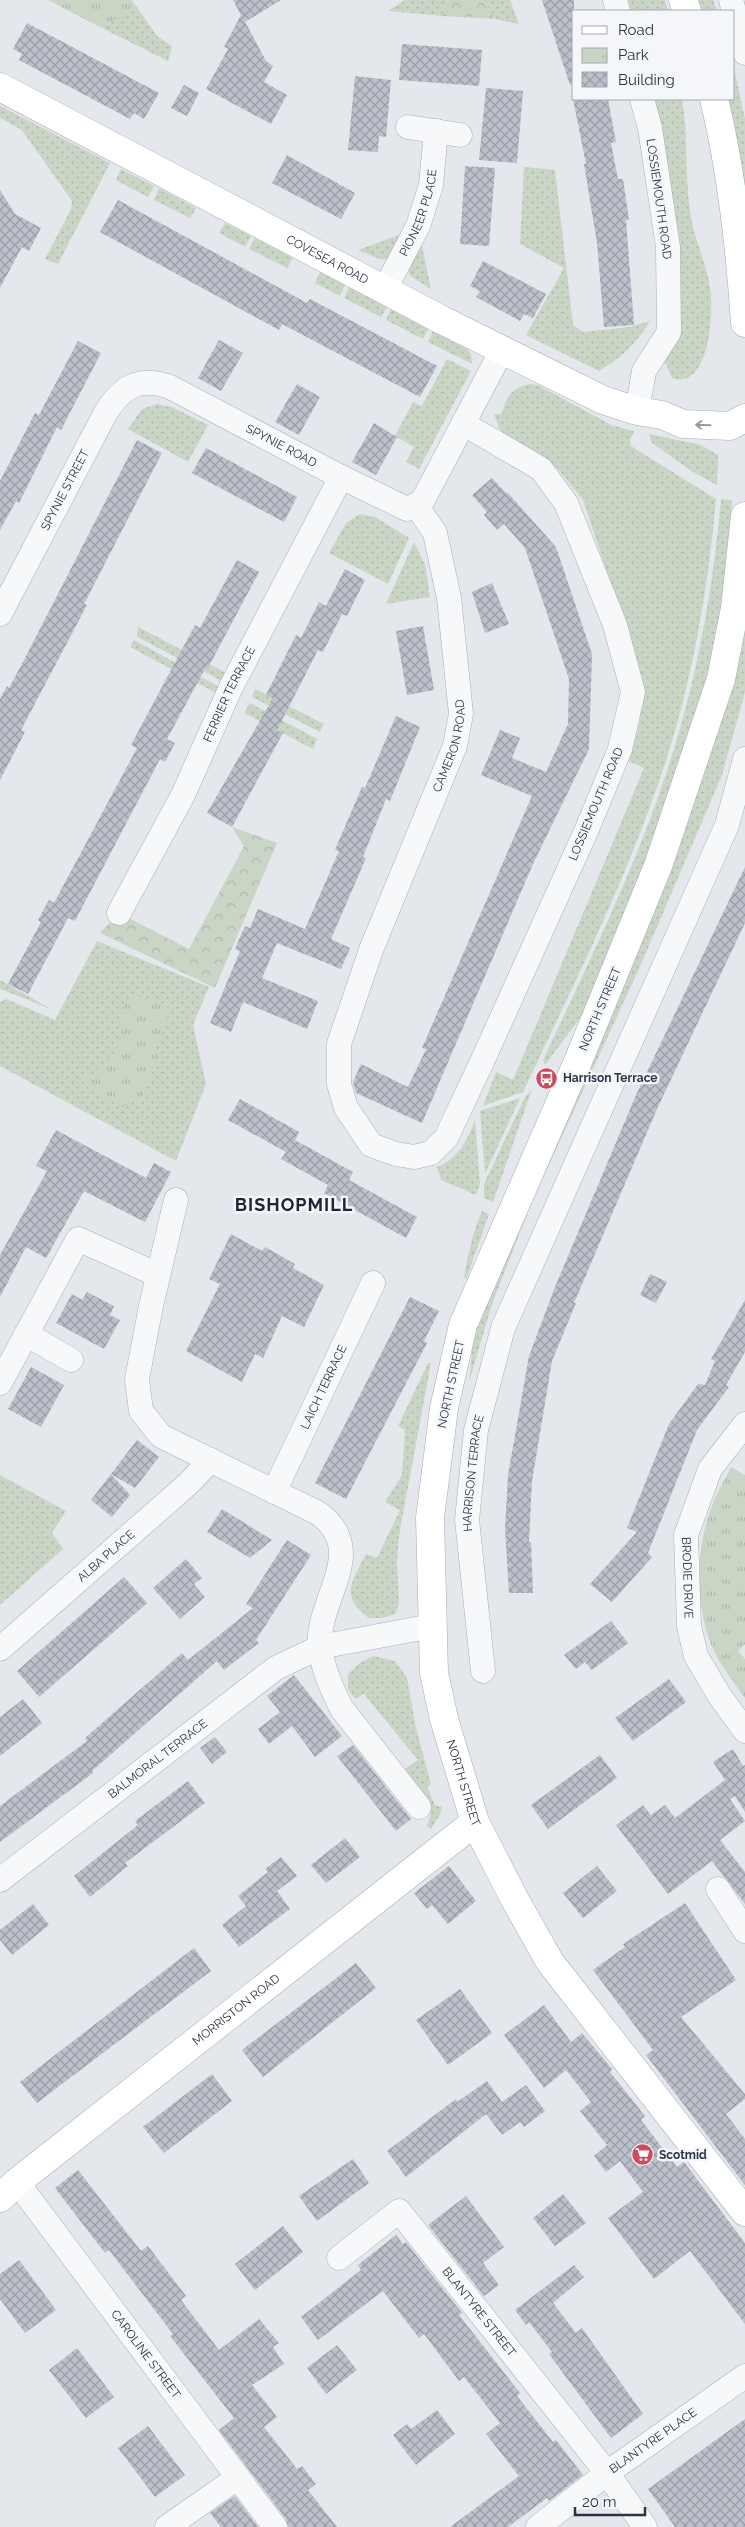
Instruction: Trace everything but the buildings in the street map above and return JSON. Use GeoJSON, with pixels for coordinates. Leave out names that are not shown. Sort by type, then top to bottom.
{"type":"FeatureCollection","features":[{"type":"Feature","properties":{"kind":"main road","name":"COVESEA ROAD"},"geometry":{"type":"LineString","coordinates":[[0,87],[502,350],[603,400],[683,424],[730,426],[745,418]]}},
{"type":"Feature","properties":{"kind":"main road"},"geometry":{"type":"LineString","coordinates":[[714,100],[729,169],[738,232],[745,322]]}},
{"type":"Feature","properties":{"kind":"main road"},"geometry":{"type":"LineString","coordinates":[[650,413],[685,407],[728,407],[745,412]]}},
{"type":"Feature","properties":{"kind":"main road","name":"NORTH STREET"},"geometry":{"type":"LineString","coordinates":[[745,516],[740,609],[721,679],[658,866],[579,1059],[464,1325],[444,1408],[430,1518],[434,1673],[444,1719],[475,1822],[514,1898],[550,1962],[745,2212]]}},
{"type":"Feature","properties":{"kind":"main road","name":"MORRISTON ROAD"},"geometry":{"type":"LineString","coordinates":[[8,2190],[475,1822]]}},
{"type":"Feature","properties":{"kind":"street"},"geometry":{"type":"LineString","coordinates":[[738,9],[745,53]]}},
{"type":"Feature","properties":{"kind":"street","name":"LOSSIEMOUTH ROAD"},"geometry":{"type":"LineString","coordinates":[[642,100],[650,128],[668,247],[669,332],[644,371],[650,413]]}},
{"type":"Feature","properties":{"kind":"street"},"geometry":{"type":"LineString","coordinates":[[408,127],[460,135]]}},
{"type":"Feature","properties":{"kind":"street","name":"PIONEER PLACE"},"geometry":{"type":"LineString","coordinates":[[385,288],[418,226],[431,185],[436,131]]}},
{"type":"Feature","properties":{"kind":"street"},"geometry":{"type":"LineString","coordinates":[[416,506],[423,500],[502,350]]}},
{"type":"Feature","properties":{"kind":"street","name":"SPYNIE ROAD"},"geometry":{"type":"LineString","coordinates":[[146,383],[157,383],[170,387],[340,477],[407,509],[416,506]]}},
{"type":"Feature","properties":{"kind":"street","name":"SPYNIE STREET"},"geometry":{"type":"LineString","coordinates":[[0,614],[114,399],[124,390],[146,383]]}},
{"type":"Feature","properties":{"kind":"street","name":"LOSSIEMOUTH ROAD"},"geometry":{"type":"LineString","coordinates":[[371,1145],[396,1154],[414,1157],[431,1153],[446,1138],[587,829],[620,748],[633,692],[615,625],[566,503],[541,469],[464,424]]}},
{"type":"Feature","properties":{"kind":"street","name":"FERRIER TERRACE"},"geometry":{"type":"LineString","coordinates":[[119,913],[182,795],[231,687],[340,477]]}},
{"type":"Feature","properties":{"kind":"street","name":"CAMERON ROAD"},"geometry":{"type":"LineString","coordinates":[[371,1145],[346,1108],[340,1084],[339,1044],[371,950],[455,746],[461,714],[443,564],[434,533],[416,506]]}},
{"type":"Feature","properties":{"kind":"street","name":"HARRISON TERRACE"},"geometry":{"type":"LineString","coordinates":[[483,1671],[467,1520],[476,1430],[503,1328],[727,825],[745,759]]}},
{"type":"Feature","properties":{"kind":"street"},"geometry":{"type":"LineString","coordinates":[[176,1200],[158,1275],[137,1379],[140,1411],[161,1436],[324,1517],[335,1529],[340,1540],[341,1553],[338,1576],[329,1600],[320,1647],[333,1692],[342,1709],[419,1807]]}},
{"type":"Feature","properties":{"kind":"street"},"geometry":{"type":"LineString","coordinates":[[0,1383],[78,1239],[158,1275]]}},
{"type":"Feature","properties":{"kind":"street","name":"LAICH TERRACE"},"geometry":{"type":"LineString","coordinates":[[274,1492],[373,1283]]}},
{"type":"Feature","properties":{"kind":"street"},"geometry":{"type":"LineString","coordinates":[[26,1334],[71,1360]]}},
{"type":"Feature","properties":{"kind":"street","name":"BRODIE DRIVE"},"geometry":{"type":"LineString","coordinates":[[745,1424],[710,1470],[686,1535],[689,1626],[696,1656],[719,1695],[745,1731]]}},
{"type":"Feature","properties":{"kind":"street","name":"ALBA PLACE"},"geometry":{"type":"LineString","coordinates":[[0,1649],[188,1484],[211,1460]]}},
{"type":"Feature","properties":{"kind":"street","name":"BALMORAL TERRACE"},"geometry":{"type":"LineString","coordinates":[[0,1880],[276,1668],[320,1647],[432,1626]]}},
{"type":"Feature","properties":{"kind":"street"},"geometry":{"type":"LineString","coordinates":[[718,1889],[745,1931]]}},
{"type":"Feature","properties":{"kind":"street","name":"CAROLINE STREET"},"geometry":{"type":"LineString","coordinates":[[8,2190],[275,2527]]}},
{"type":"Feature","properties":{"kind":"street","name":"BLANTYRE STREET"},"geometry":{"type":"LineString","coordinates":[[339,2258],[399,2211],[607,2473]]}},
{"type":"Feature","properties":{"kind":"street","name":"BLANTYRE PLACE"},"geometry":{"type":"LineString","coordinates":[[538,2527],[607,2473],[745,2376]]}},
{"type":"Feature","properties":{"kind":"street"},"geometry":{"type":"LineString","coordinates":[[607,2473],[645,2527]]}},
{"type":"Feature","properties":{"kind":"street"},"geometry":{"type":"LineString","coordinates":[[167,2527],[237,2478]]}},
{"type":"Feature","properties":{"kind":"green space"},"geometry":{"type":"Polygon","coordinates":[[[48,0],[131,0],[136,6],[102,28],[48,0]]]}},
{"type":"Feature","properties":{"kind":"green space"},"geometry":{"type":"Polygon","coordinates":[[[405,0],[448,0],[442,16],[388,11],[405,0]]]}},
{"type":"Feature","properties":{"kind":"green space"},"geometry":{"type":"Polygon","coordinates":[[[448,0],[483,0],[495,19],[442,16],[448,0]]]}},
{"type":"Feature","properties":{"kind":"green space"},"geometry":{"type":"Polygon","coordinates":[[[483,0],[510,0],[519,24],[495,19],[483,0]]]}},
{"type":"Feature","properties":{"kind":"green space"},"geometry":{"type":"Polygon","coordinates":[[[623,0],[665,0],[668,10],[626,10],[623,0]]]}},
{"type":"Feature","properties":{"kind":"green space"},"geometry":{"type":"Polygon","coordinates":[[[690,0],[713,0],[717,10],[694,10],[690,0]]]}},
{"type":"Feature","properties":{"kind":"green space"},"geometry":{"type":"Polygon","coordinates":[[[136,6],[158,37],[172,46],[168,61],[102,28],[136,6]]]}},
{"type":"Feature","properties":{"kind":"green space"},"geometry":{"type":"Polygon","coordinates":[[[735,73],[745,119],[745,233],[719,100],[735,100],[735,73]]]}},
{"type":"Feature","properties":{"kind":"green space"},"geometry":{"type":"Polygon","coordinates":[[[650,100],[682,100],[689,202],[695,235],[710,287],[710,330],[702,361],[695,373],[685,379],[672,378],[666,364],[659,364],[662,355],[650,100]]]}},
{"type":"Feature","properties":{"kind":"green space"},"geometry":{"type":"Polygon","coordinates":[[[0,106],[110,163],[58,264],[45,259],[71,209],[72,201],[22,130],[0,118],[0,106]]]}},
{"type":"Feature","properties":{"kind":"green space"},"geometry":{"type":"Polygon","coordinates":[[[524,167],[555,170],[573,325],[583,332],[629,327],[650,321],[628,349],[615,361],[599,371],[526,335],[564,268],[520,244],[524,167]]]}},
{"type":"Feature","properties":{"kind":"green space"},"geometry":{"type":"Polygon","coordinates":[[[121,169],[154,186],[148,197],[116,180],[121,169]]]}},
{"type":"Feature","properties":{"kind":"green space"},"geometry":{"type":"Polygon","coordinates":[[[159,188],[196,208],[190,218],[154,200],[159,188]]]}},
{"type":"Feature","properties":{"kind":"green space"},"geometry":{"type":"Polygon","coordinates":[[[225,223],[251,236],[245,247],[219,233],[225,223]]]}},
{"type":"Feature","properties":{"kind":"green space"},"geometry":{"type":"Polygon","coordinates":[[[399,235],[404,235],[388,258],[382,260],[358,250],[399,235]]]}},
{"type":"Feature","properties":{"kind":"green space"},"geometry":{"type":"Polygon","coordinates":[[[255,238],[293,258],[287,268],[249,249],[255,238]]]}},
{"type":"Feature","properties":{"kind":"green space"},"geometry":{"type":"Polygon","coordinates":[[[419,243],[422,246],[431,289],[409,275],[409,269],[419,243]]]}},
{"type":"Feature","properties":{"kind":"green space"},"geometry":{"type":"Polygon","coordinates":[[[320,272],[345,285],[340,296],[315,283],[320,272]]]}},
{"type":"Feature","properties":{"kind":"green space"},"geometry":{"type":"Polygon","coordinates":[[[349,287],[387,307],[381,317],[344,298],[349,287]]]}},
{"type":"Feature","properties":{"kind":"green space"},"geometry":{"type":"Polygon","coordinates":[[[391,309],[429,328],[423,339],[386,320],[391,309]]]}},
{"type":"Feature","properties":{"kind":"green space"},"geometry":{"type":"Polygon","coordinates":[[[433,331],[467,349],[471,354],[472,364],[428,342],[433,331]]]}},
{"type":"Feature","properties":{"kind":"green space"},"geometry":{"type":"Polygon","coordinates":[[[447,359],[471,371],[419,469],[406,462],[414,447],[395,436],[413,402],[422,406],[447,359]]]}},
{"type":"Feature","properties":{"kind":"green space"},"geometry":{"type":"Polygon","coordinates":[[[530,384],[538,385],[611,425],[634,431],[630,440],[631,446],[716,499],[707,576],[686,690],[665,765],[638,838],[591,948],[523,1092],[483,1106],[496,1072],[513,1080],[644,768],[628,761],[636,739],[640,719],[642,699],[641,675],[583,500],[557,468],[537,453],[507,437],[500,430],[494,414],[502,414],[511,394],[519,388],[530,384]]]}},
{"type":"Feature","properties":{"kind":"green space"},"geometry":{"type":"Polygon","coordinates":[[[157,404],[172,407],[208,425],[188,462],[128,429],[142,409],[157,404]]]}},
{"type":"Feature","properties":{"kind":"green space"},"geometry":{"type":"Polygon","coordinates":[[[649,434],[701,445],[718,455],[717,485],[693,472],[652,443],[649,434]]]}},
{"type":"Feature","properties":{"kind":"green space"},"geometry":{"type":"Polygon","coordinates":[[[721,499],[732,500],[730,535],[715,654],[693,746],[583,1014],[545,1065],[543,1060],[617,901],[644,836],[669,766],[699,653],[712,576],[721,499]]]}},
{"type":"Feature","properties":{"kind":"green space"},"geometry":{"type":"Polygon","coordinates":[[[360,514],[375,517],[409,538],[388,584],[329,553],[346,523],[360,514]]]}},
{"type":"Feature","properties":{"kind":"green space"},"geometry":{"type":"Polygon","coordinates":[[[414,542],[425,565],[430,597],[386,604],[414,542]]]}},
{"type":"Feature","properties":{"kind":"green space"},"geometry":{"type":"Polygon","coordinates":[[[138,627],[228,674],[224,682],[141,639],[137,636],[138,627]]]}},
{"type":"Feature","properties":{"kind":"green space"},"geometry":{"type":"Polygon","coordinates":[[[745,633],[745,692],[722,775],[642,962],[532,1202],[492,1304],[469,1382],[475,1322],[739,640],[745,633]]]}},
{"type":"Feature","properties":{"kind":"green space"},"geometry":{"type":"Polygon","coordinates":[[[134,640],[221,688],[218,694],[130,647],[134,640]]]}},
{"type":"Feature","properties":{"kind":"green space"},"geometry":{"type":"Polygon","coordinates":[[[255,689],[324,724],[320,732],[252,697],[255,689]]]}},
{"type":"Feature","properties":{"kind":"green space"},"geometry":{"type":"Polygon","coordinates":[[[250,703],[317,739],[313,749],[244,713],[250,703]]]}},
{"type":"Feature","properties":{"kind":"green space"},"geometry":{"type":"Polygon","coordinates":[[[232,827],[277,843],[215,988],[100,933],[119,913],[189,949],[244,846],[232,827]]]}},
{"type":"Feature","properties":{"kind":"green space"},"geometry":{"type":"Polygon","coordinates":[[[97,941],[209,987],[193,1025],[206,1084],[176,1161],[0,1066],[0,1002],[6,999],[55,1020],[97,941]]]}},
{"type":"Feature","properties":{"kind":"green space"},"geometry":{"type":"Polygon","coordinates":[[[0,980],[51,1009],[0,989],[0,980]]]}},
{"type":"Feature","properties":{"kind":"green space"},"geometry":{"type":"Polygon","coordinates":[[[136,994],[172,1009],[155,1048],[158,1058],[143,1095],[123,1107],[87,1087],[84,1080],[89,1075],[107,1068],[124,1034],[120,1026],[123,1015],[121,1011],[130,995],[136,994]]]}},
{"type":"Feature","properties":{"kind":"green space"},"geometry":{"type":"Polygon","coordinates":[[[532,1089],[493,1202],[484,1198],[484,1184],[525,1097],[532,1089]]]}},
{"type":"Feature","properties":{"kind":"green space"},"geometry":{"type":"Polygon","coordinates":[[[520,1098],[485,1174],[480,1111],[520,1098]]]}},
{"type":"Feature","properties":{"kind":"green space"},"geometry":{"type":"Polygon","coordinates":[[[475,1120],[480,1184],[476,1195],[441,1180],[437,1167],[457,1154],[469,1135],[475,1120]]]}},
{"type":"Feature","properties":{"kind":"green space"},"geometry":{"type":"Polygon","coordinates":[[[482,1211],[489,1214],[466,1280],[464,1277],[469,1252],[482,1211]]]}},
{"type":"Feature","properties":{"kind":"green space"},"geometry":{"type":"Polygon","coordinates":[[[428,1363],[431,1363],[399,1535],[397,1563],[399,1603],[395,1614],[382,1618],[369,1618],[354,1603],[351,1588],[356,1572],[366,1554],[377,1558],[400,1510],[385,1502],[402,1475],[405,1430],[398,1426],[428,1363]]]}},
{"type":"Feature","properties":{"kind":"green space"},"geometry":{"type":"Polygon","coordinates":[[[731,1467],[745,1475],[745,1644],[738,1651],[745,1659],[745,1698],[722,1665],[708,1637],[699,1583],[705,1528],[714,1500],[731,1467]]]}},
{"type":"Feature","properties":{"kind":"green space"},"geometry":{"type":"Polygon","coordinates":[[[0,1475],[66,1511],[52,1533],[63,1549],[0,1605],[0,1475]]]}},
{"type":"Feature","properties":{"kind":"green space"},"geometry":{"type":"Polygon","coordinates":[[[373,1656],[395,1661],[407,1678],[416,1728],[431,1784],[427,1787],[435,1805],[442,1807],[440,1815],[431,1829],[427,1826],[431,1814],[426,1800],[404,1770],[418,1760],[364,1694],[355,1699],[348,1689],[348,1674],[360,1663],[373,1656]]]}},
{"type":"Feature","properties":{"kind":"place","name":"Harrison Terrace"},"geometry":{"type":"Point","coordinates":[547,1078]}},
{"type":"Feature","properties":{"kind":"place","name":"Scotmid"},"geometry":{"type":"Point","coordinates":[643,2155]}},
{"type":"Feature","properties":{"kind":"district","name":"BISHOPMILL"},"geometry":{"type":"Point","coordinates":[294,1205]}}]}
